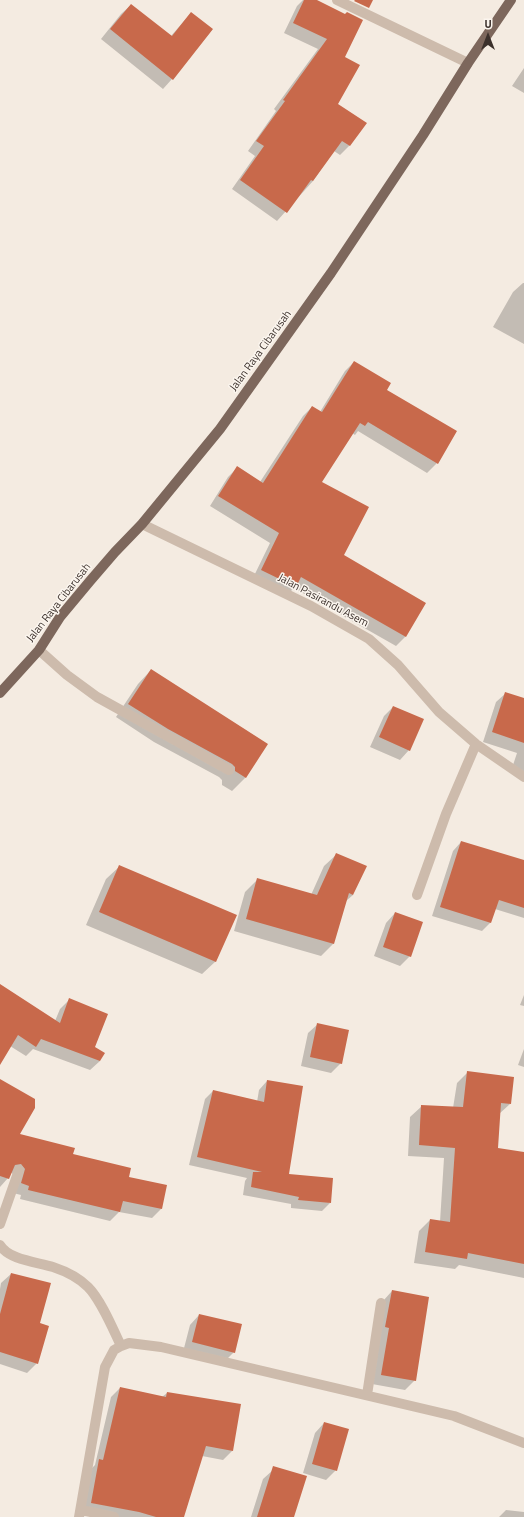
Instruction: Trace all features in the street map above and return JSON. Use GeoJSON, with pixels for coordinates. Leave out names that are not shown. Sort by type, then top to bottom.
{"type":"FeatureCollection","features":[{"type":"Feature","properties":{"kind":"main road","name":"Jalan Raya Cibarusah"},"geometry":{"type":"LineString","coordinates":[[0,693],[38,650],[60,618],[114,552],[142,524],[220,429],[282,344],[423,135],[468,63],[511,0]]}},
{"type":"Feature","properties":{"kind":"street"},"geometry":{"type":"LineString","coordinates":[[337,0],[468,63]]}},
{"type":"Feature","properties":{"kind":"street","name":"Jalan Pasirandu Asem"},"geometry":{"type":"LineString","coordinates":[[142,524],[311,606],[369,639],[398,665],[439,712],[476,744],[524,777]]}},
{"type":"Feature","properties":{"kind":"street"},"geometry":{"type":"LineString","coordinates":[[38,650],[67,675],[98,697],[229,770]]}},
{"type":"Feature","properties":{"kind":"street"},"geometry":{"type":"LineString","coordinates":[[417,895],[446,814],[476,744]]}},
{"type":"Feature","properties":{"kind":"street"},"geometry":{"type":"LineString","coordinates":[[0,1224],[19,1170]]}},
{"type":"Feature","properties":{"kind":"street"},"geometry":{"type":"LineString","coordinates":[[0,1245],[8,1253],[53,1267],[78,1279],[89,1287],[102,1308],[121,1346]]}},
{"type":"Feature","properties":{"kind":"street"},"geometry":{"type":"LineString","coordinates":[[367,1395],[381,1303]]}},
{"type":"Feature","properties":{"kind":"street"},"geometry":{"type":"LineString","coordinates":[[114,1517],[80,1513],[105,1367],[114,1350],[129,1343],[161,1347],[454,1416],[524,1444]]}},
{"type":"Feature","properties":{"kind":"building"},"geometry":{"type":"Polygon","coordinates":[[[304,0],[317,0],[345,14],[347,12],[363,20],[345,57],[360,65],[338,104],[367,123],[350,146],[342,141],[313,181],[311,180],[287,213],[240,180],[264,146],[256,141],[285,101],[283,100],[327,39],[293,23],[304,0]]]}},
{"type":"Feature","properties":{"kind":"building"},"geometry":{"type":"Polygon","coordinates":[[[373,0],[369,8],[354,1],[373,0]]]}},
{"type":"Feature","properties":{"kind":"building"},"geometry":{"type":"Polygon","coordinates":[[[131,4],[172,36],[191,12],[213,29],[173,80],[110,29],[131,4]]]}},
{"type":"Feature","properties":{"kind":"building"},"geometry":{"type":"Polygon","coordinates":[[[354,361],[391,383],[387,390],[457,431],[438,464],[368,422],[365,426],[360,423],[322,482],[369,507],[344,555],[426,603],[406,637],[301,577],[296,587],[261,570],[279,533],[218,496],[237,466],[263,483],[312,406],[322,412],[354,361]]]}},
{"type":"Feature","properties":{"kind":"building"},"geometry":{"type":"Polygon","coordinates":[[[151,669],[268,744],[246,778],[235,771],[235,767],[232,764],[168,729],[128,704],[151,669]]]}},
{"type":"Feature","properties":{"kind":"building"},"geometry":{"type":"Polygon","coordinates":[[[505,692],[524,698],[524,743],[492,732],[505,692]]]}},
{"type":"Feature","properties":{"kind":"building"},"geometry":{"type":"Polygon","coordinates":[[[393,706],[424,719],[410,751],[379,737],[393,706]]]}},
{"type":"Feature","properties":{"kind":"building"},"geometry":{"type":"Polygon","coordinates":[[[461,841],[524,860],[524,908],[499,900],[491,923],[440,907],[461,841]]]}},
{"type":"Feature","properties":{"kind":"building"},"geometry":{"type":"Polygon","coordinates":[[[336,853],[367,866],[353,895],[349,893],[334,944],[246,919],[257,878],[317,895],[336,853]]]}},
{"type":"Feature","properties":{"kind":"building"},"geometry":{"type":"Polygon","coordinates":[[[119,865],[237,915],[216,962],[99,912],[119,865]]]}},
{"type":"Feature","properties":{"kind":"building"},"geometry":{"type":"Polygon","coordinates":[[[395,912],[423,922],[411,957],[383,947],[395,912]]]}},
{"type":"Feature","properties":{"kind":"building"},"geometry":{"type":"Polygon","coordinates":[[[0,984],[60,1023],[69,998],[108,1014],[95,1047],[105,1053],[100,1061],[41,1039],[36,1047],[18,1035],[0,1065],[0,984]]]}},
{"type":"Feature","properties":{"kind":"building"},"geometry":{"type":"Polygon","coordinates":[[[317,1023],[349,1030],[342,1064],[310,1057],[317,1023]]]}},
{"type":"Feature","properties":{"kind":"building"},"geometry":{"type":"Polygon","coordinates":[[[467,1071],[514,1077],[511,1104],[501,1103],[498,1148],[524,1152],[524,1264],[468,1253],[467,1259],[425,1252],[430,1219],[450,1222],[455,1148],[419,1145],[421,1105],[463,1107],[467,1071]]]}},
{"type":"Feature","properties":{"kind":"building"},"geometry":{"type":"Polygon","coordinates":[[[0,1079],[35,1099],[35,1108],[20,1134],[75,1148],[73,1154],[131,1168],[129,1177],[167,1185],[162,1209],[123,1201],[120,1212],[28,1190],[29,1186],[21,1183],[25,1169],[21,1164],[15,1165],[9,1179],[0,1176],[0,1079]]]}},
{"type":"Feature","properties":{"kind":"building"},"geometry":{"type":"Polygon","coordinates":[[[267,1080],[303,1086],[289,1174],[333,1178],[331,1203],[298,1200],[299,1197],[251,1187],[253,1172],[262,1172],[197,1157],[213,1090],[264,1102],[267,1080]]]}},
{"type":"Feature","properties":{"kind":"building"},"geometry":{"type":"Polygon","coordinates":[[[11,1273],[51,1283],[40,1323],[49,1326],[38,1364],[0,1352],[0,1314],[11,1273]]]}},
{"type":"Feature","properties":{"kind":"building"},"geometry":{"type":"Polygon","coordinates":[[[392,1290],[429,1297],[416,1381],[381,1375],[389,1328],[385,1327],[392,1290]]]}},
{"type":"Feature","properties":{"kind":"building"},"geometry":{"type":"Polygon","coordinates":[[[199,1314],[242,1324],[235,1353],[192,1342],[199,1314]]]}},
{"type":"Feature","properties":{"kind":"building"},"geometry":{"type":"Polygon","coordinates":[[[120,1387],[166,1397],[167,1392],[241,1404],[233,1451],[206,1446],[184,1517],[156,1517],[139,1512],[91,1503],[99,1459],[103,1460],[120,1387]]]}},
{"type":"Feature","properties":{"kind":"building"},"geometry":{"type":"Polygon","coordinates":[[[324,1422],[349,1429],[337,1471],[312,1464],[324,1422]]]}},
{"type":"Feature","properties":{"kind":"building"},"geometry":{"type":"Polygon","coordinates":[[[273,1466],[307,1476],[294,1517],[257,1517],[273,1466]]]}}]}
